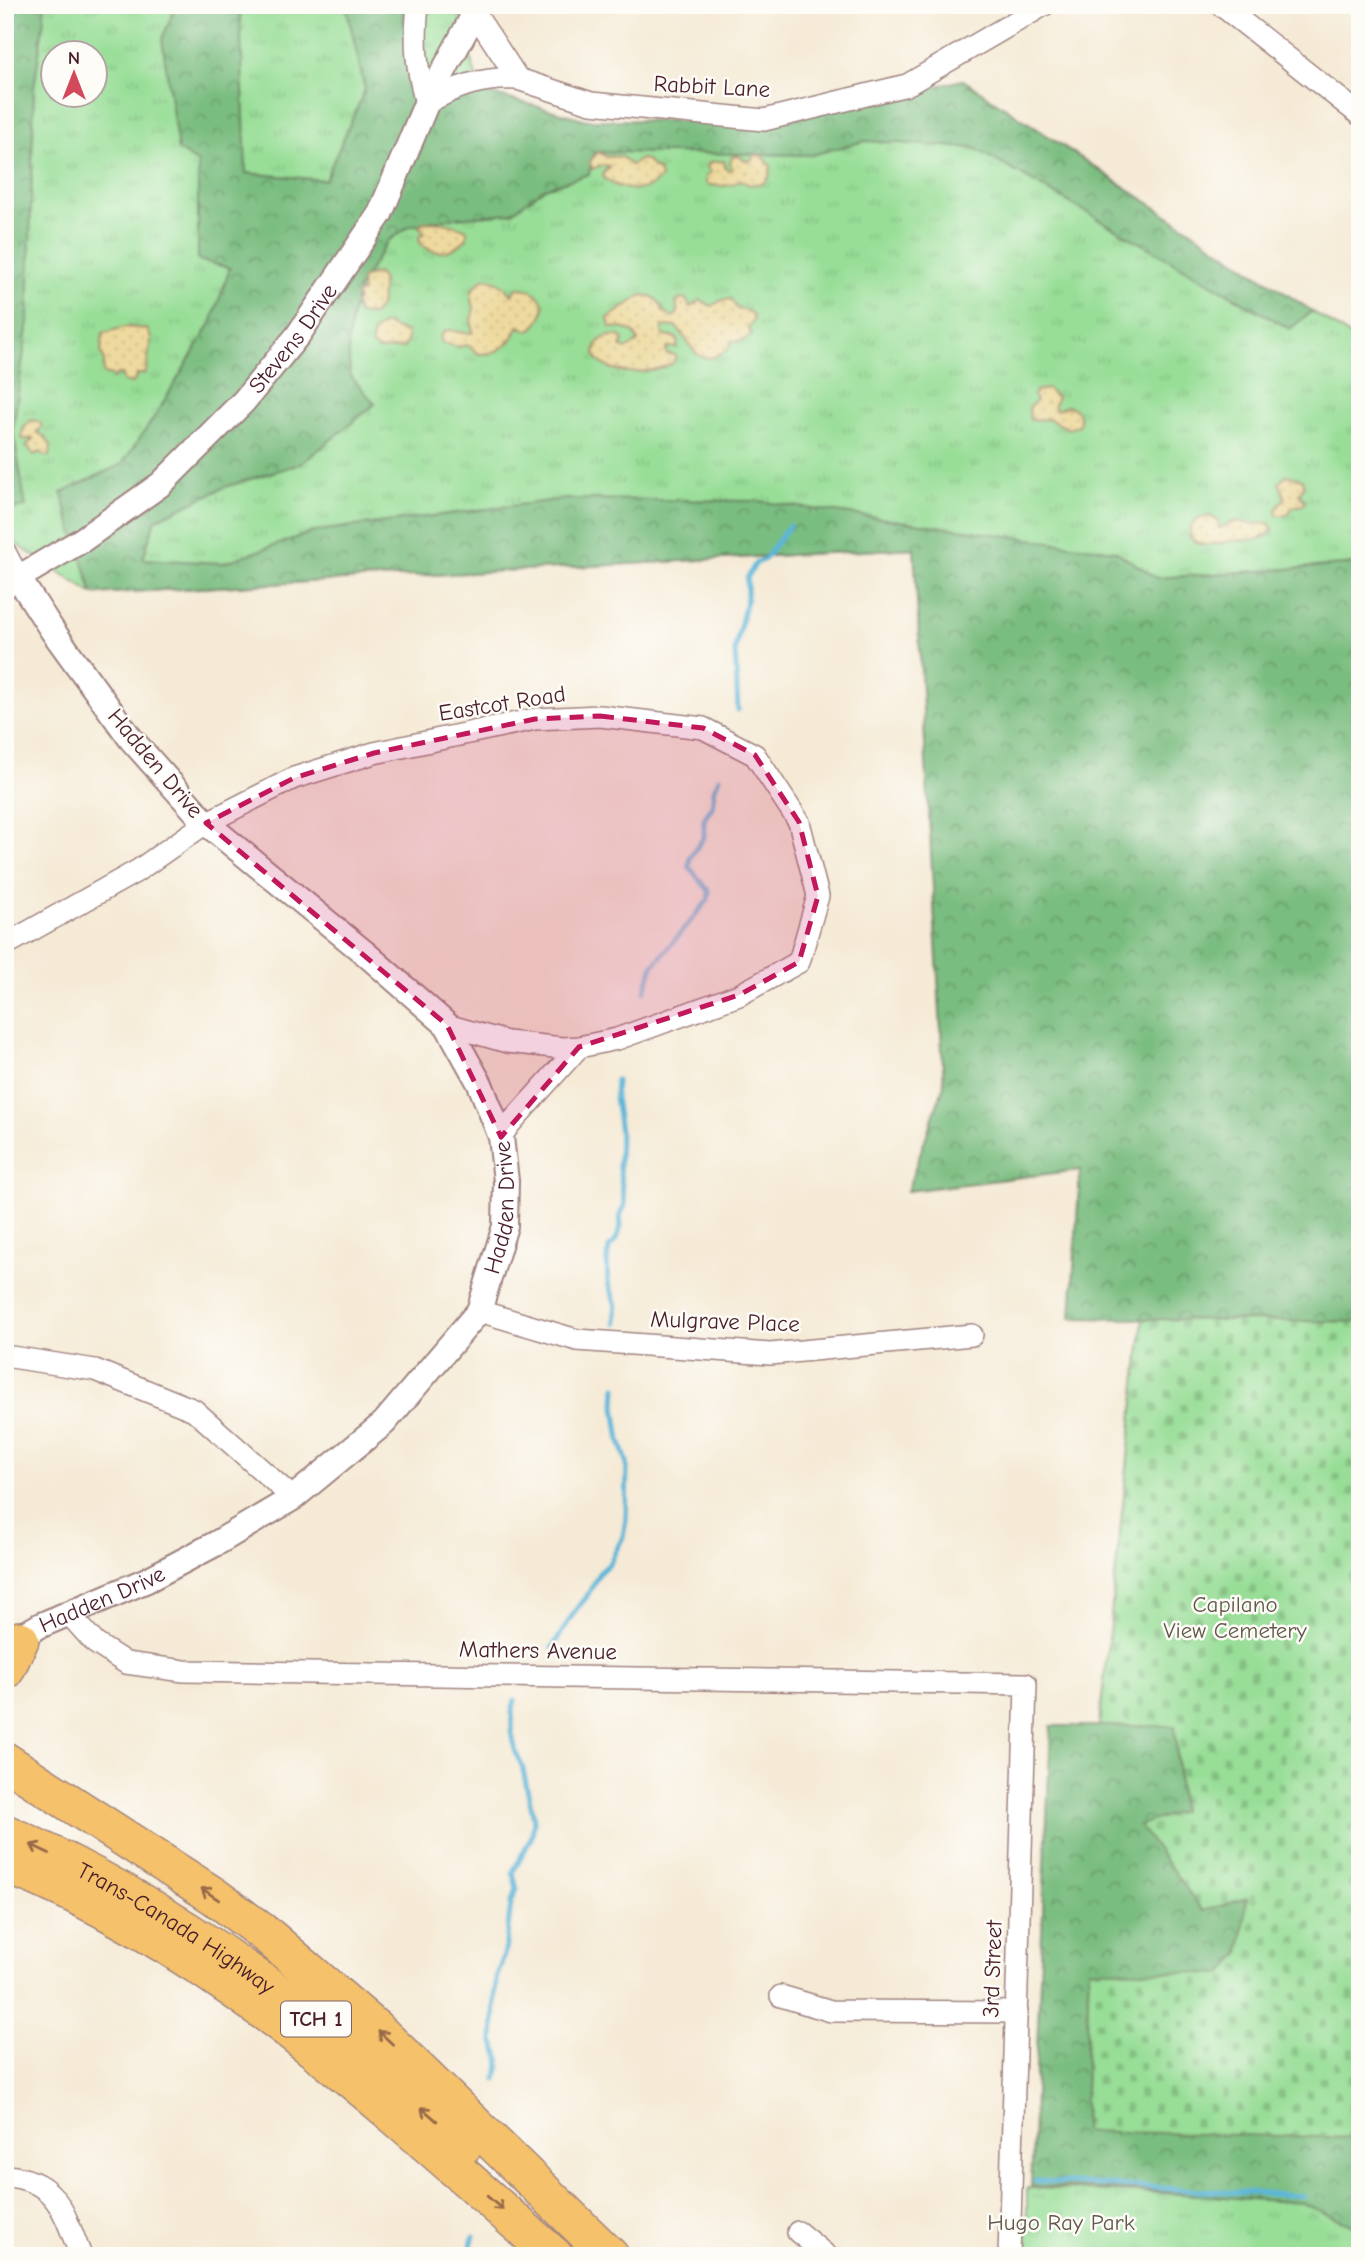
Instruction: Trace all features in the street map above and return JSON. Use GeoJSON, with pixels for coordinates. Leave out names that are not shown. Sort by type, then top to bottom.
{"type":"FeatureCollection","features":[{"type":"Feature","properties":{"kind":"highway"},"geometry":{"type":"LineString","coordinates":[[5,1761],[214,1896],[269,1937],[328,1986],[429,2078],[610,2256]]}},
{"type":"Feature","properties":{"kind":"highway"},"geometry":{"type":"LineString","coordinates":[[5,1772],[73,1806]]}},
{"type":"Feature","properties":{"kind":"highway","name":"Trans-Canada Highway"},"geometry":{"type":"LineString","coordinates":[[5,1833],[134,1896],[249,1970],[359,2054],[591,2256]]}},
{"type":"Feature","properties":{"kind":"highway","name":"Trans-Canada Highway"},"geometry":{"type":"LineString","coordinates":[[5,1864],[69,1891],[122,1919],[190,1961],[300,2040],[443,2158],[555,2256]]}},
{"type":"Feature","properties":{"kind":"highway"},"geometry":{"type":"LineString","coordinates":[[5,1887],[79,1920],[166,1967],[222,2003],[443,2158]]}},
{"type":"Feature","properties":{"kind":"street"},"geometry":{"type":"LineString","coordinates":[[418,5],[416,68],[426,104],[468,83],[495,78],[518,79]]}},
{"type":"Feature","properties":{"kind":"street","name":"Rabbit Lane"},"geometry":{"type":"LineString","coordinates":[[518,79],[591,103],[764,120],[906,85],[1044,5]]}},
{"type":"Feature","properties":{"kind":"street"},"geometry":{"type":"LineString","coordinates":[[1221,5],[1360,115]]}},
{"type":"Feature","properties":{"kind":"street"},"geometry":{"type":"LineString","coordinates":[[472,8],[518,79]]}},
{"type":"Feature","properties":{"kind":"street","name":"Stevens Drive"},"geometry":{"type":"LineString","coordinates":[[12,582],[82,540],[161,484],[244,401],[298,335],[380,214],[426,104],[472,8]]}},
{"type":"Feature","properties":{"kind":"street","name":"Hadden Drive"},"geometry":{"type":"LineString","coordinates":[[5,552],[12,582],[52,631],[131,739],[206,823],[366,954],[447,1025],[480,1084],[501,1137],[506,1181],[506,1226],[479,1311],[384,1423],[293,1498],[147,1580],[39,1626],[9,1652]]}},
{"type":"Feature","properties":{"kind":"street","name":"Eastcot Road"},"geometry":{"type":"LineString","coordinates":[[5,945],[137,871],[206,823],[294,778],[374,753],[535,719],[600,716],[703,728],[755,755],[799,822],[818,896],[799,962],[739,995],[617,1039],[579,1047],[507,1042],[447,1025]]}},
{"type":"Feature","properties":{"kind":"street"},"geometry":{"type":"LineString","coordinates":[[501,1137],[579,1047]]}},
{"type":"Feature","properties":{"kind":"street","name":"Mulgrave Place"},"geometry":{"type":"LineString","coordinates":[[479,1311],[577,1340],[770,1354],[972,1335]]}},
{"type":"Feature","properties":{"kind":"street"},"geometry":{"type":"LineString","coordinates":[[5,1356],[95,1370],[194,1410],[293,1498]]}},
{"type":"Feature","properties":{"kind":"street","name":"Mathers Avenue"},"geometry":{"type":"LineString","coordinates":[[69,1614],[95,1643],[127,1663],[184,1671],[1026,1684]]}},
{"type":"Feature","properties":{"kind":"street","name":"3rd Street"},"geometry":{"type":"LineString","coordinates":[[1009,2256],[1026,1684]]}},
{"type":"Feature","properties":{"kind":"street"},"geometry":{"type":"LineString","coordinates":[[781,1996],[831,2011],[1017,2012]]}},
{"type":"Feature","properties":{"kind":"street"},"geometry":{"type":"LineString","coordinates":[[5,2176],[29,2179],[45,2187],[55,2197],[81,2256]]}},
{"type":"Feature","properties":{"kind":"street"},"geometry":{"type":"LineString","coordinates":[[798,2232],[827,2256]]}},
{"type":"Feature","properties":{"kind":"highlighted area"},"geometry":{"type":"Polygon","coordinates":[[[600,716],[703,728],[755,755],[799,822],[818,896],[799,962],[739,995],[579,1047],[501,1137],[447,1025],[206,823],[294,778],[374,753],[535,719],[600,716]]]}},
{"type":"Feature","properties":{"kind":"green space"},"geometry":{"type":"Polygon","coordinates":[[[5,5],[456,5],[480,91],[587,120],[778,122],[963,80],[1360,343],[1360,564],[1157,578],[915,548],[93,594],[5,537],[5,5]]]}},
{"type":"Feature","properties":{"kind":"green space"},"geometry":{"type":"Polygon","coordinates":[[[5,5],[44,5],[34,89],[28,322],[13,430],[26,507],[5,510],[5,5]]]}},
{"type":"Feature","properties":{"kind":"green space"},"geometry":{"type":"Polygon","coordinates":[[[176,5],[240,5],[246,173],[325,180],[365,90],[346,5],[402,5],[412,88],[480,91],[587,120],[778,122],[963,80],[1312,311],[1290,329],[974,148],[865,141],[812,155],[594,152],[589,174],[545,188],[511,213],[444,219],[410,226],[388,241],[360,285],[348,341],[350,375],[375,404],[302,463],[225,487],[155,520],[143,559],[223,563],[316,531],[565,499],[757,501],[1115,551],[1157,578],[1360,564],[1360,1322],[1071,1318],[1080,1170],[907,1191],[944,1085],[914,548],[93,594],[61,493],[122,464],[157,413],[211,323],[230,268],[198,260],[198,163],[178,150],[162,39],[176,5]]]}},
{"type":"Feature","properties":{"kind":"green space","name":"Capilano View Cemetery"},"geometry":{"type":"Polygon","coordinates":[[[1143,1319],[1360,1322],[1360,2138],[1084,2131],[1089,1969],[1223,1974],[1240,1953],[1247,1898],[1203,1911],[1139,1825],[1181,1811],[1175,1726],[1099,1726],[1143,1319]]]}},
{"type":"Feature","properties":{"kind":"green space"},"geometry":{"type":"Polygon","coordinates":[[[1051,1726],[1175,1726],[1181,1812],[1140,1825],[1203,1911],[1247,1897],[1240,1953],[1223,1975],[1089,1970],[1084,2130],[1360,2138],[1360,2228],[1302,2203],[1149,2191],[1031,2186],[1051,1726]]]}},
{"type":"Feature","properties":{"kind":"green space","name":"Hugo Ray Park"},"geometry":{"type":"Polygon","coordinates":[[[1027,2188],[1360,2201],[1360,2256],[1033,2256],[1033,2251],[1027,2248],[1027,2188]]]}},
{"type":"Feature","properties":{"kind":"sand"},"geometry":{"type":"Polygon","coordinates":[[[598,152],[608,157],[621,156],[631,165],[641,159],[647,160],[659,171],[661,178],[640,189],[613,184],[603,177],[609,166],[592,169],[590,161],[598,152]]]}},
{"type":"Feature","properties":{"kind":"sand"},"geometry":{"type":"Polygon","coordinates":[[[755,155],[762,155],[771,166],[769,177],[764,183],[749,185],[741,180],[721,186],[708,185],[706,182],[706,176],[711,172],[707,167],[709,162],[724,161],[726,169],[729,170],[732,168],[732,157],[738,156],[749,162],[755,155]]]}},
{"type":"Feature","properties":{"kind":"sand"},"geometry":{"type":"Polygon","coordinates":[[[423,222],[445,223],[467,230],[467,238],[451,250],[432,251],[420,243],[419,236],[425,233],[419,227],[423,222]]]}},
{"type":"Feature","properties":{"kind":"sand"},"geometry":{"type":"Polygon","coordinates":[[[377,273],[383,280],[380,307],[373,315],[358,314],[355,303],[358,300],[356,294],[362,292],[361,279],[377,273]]]}},
{"type":"Feature","properties":{"kind":"sand"},"geometry":{"type":"Polygon","coordinates":[[[483,279],[492,279],[512,295],[517,288],[534,292],[544,305],[540,320],[529,331],[518,326],[508,343],[492,353],[479,354],[467,345],[459,347],[442,343],[440,336],[446,330],[473,332],[471,320],[474,309],[471,294],[483,279]]]}},
{"type":"Feature","properties":{"kind":"sand"},"geometry":{"type":"Polygon","coordinates":[[[642,295],[653,297],[664,312],[673,317],[678,313],[676,302],[682,298],[686,299],[690,307],[700,300],[712,306],[722,300],[731,299],[737,309],[752,314],[754,320],[748,328],[752,335],[731,342],[729,349],[707,358],[696,353],[676,327],[664,326],[663,336],[675,337],[678,340],[677,348],[669,347],[666,350],[667,354],[676,355],[673,363],[643,372],[610,368],[601,363],[595,355],[597,345],[602,339],[620,336],[624,339],[621,347],[627,349],[638,342],[631,331],[610,327],[608,318],[642,295]]]}},
{"type":"Feature","properties":{"kind":"sand"},"geometry":{"type":"Polygon","coordinates":[[[385,324],[407,333],[404,348],[379,350],[372,346],[373,332],[385,324]]]}},
{"type":"Feature","properties":{"kind":"sand"},"geometry":{"type":"Polygon","coordinates":[[[125,327],[147,329],[151,338],[146,372],[138,374],[133,383],[124,382],[121,374],[117,374],[113,379],[112,375],[105,375],[103,372],[103,333],[125,327]]]}},
{"type":"Feature","properties":{"kind":"sand"},"geometry":{"type":"Polygon","coordinates":[[[1047,389],[1057,397],[1054,405],[1056,410],[1067,406],[1076,410],[1080,418],[1079,425],[1069,429],[1049,419],[1030,420],[1029,408],[1036,401],[1033,395],[1036,391],[1047,389]]]}},
{"type":"Feature","properties":{"kind":"sand"},"geometry":{"type":"Polygon","coordinates":[[[31,420],[40,422],[42,427],[37,432],[45,437],[51,446],[50,456],[44,456],[41,452],[34,455],[27,445],[33,439],[22,439],[23,429],[31,420]]]}},
{"type":"Feature","properties":{"kind":"sand"},"geometry":{"type":"Polygon","coordinates":[[[1286,475],[1302,479],[1304,486],[1299,494],[1305,501],[1303,505],[1293,507],[1288,515],[1277,515],[1276,510],[1285,497],[1279,483],[1286,475]]]}},
{"type":"Feature","properties":{"kind":"sand"},"geometry":{"type":"Polygon","coordinates":[[[1210,516],[1218,521],[1219,528],[1237,521],[1269,523],[1273,530],[1254,540],[1200,544],[1190,537],[1190,528],[1197,519],[1210,516]]]}},
{"type":"Feature","properties":{"kind":"waterway"},"geometry":{"type":"LineString","coordinates":[[738,710],[735,649],[747,597],[747,578],[756,563],[765,559],[789,526]]}},
{"type":"Feature","properties":{"kind":"waterway"},"geometry":{"type":"LineString","coordinates":[[645,991],[653,966],[708,900],[709,891],[689,867],[690,857],[704,837],[704,819],[712,807],[719,778]]}},
{"type":"Feature","properties":{"kind":"waterway"},"geometry":{"type":"LineString","coordinates":[[616,1080],[615,1097],[620,1132],[619,1168],[625,1205],[620,1215],[621,1226],[617,1238],[609,1248],[607,1260],[608,1283],[616,1305],[616,1324]]}},
{"type":"Feature","properties":{"kind":"waterway"},"geometry":{"type":"LineString","coordinates":[[552,1648],[586,1598],[599,1573],[609,1564],[623,1537],[627,1462],[620,1441],[615,1406],[616,1387]]}},
{"type":"Feature","properties":{"kind":"waterway"},"geometry":{"type":"LineString","coordinates":[[496,2079],[500,2067],[493,2040],[496,1979],[505,1952],[511,1903],[517,1889],[513,1872],[532,1836],[534,1820],[512,1734],[515,1700]]}},
{"type":"Feature","properties":{"kind":"waterway"},"geometry":{"type":"LineString","coordinates":[[1035,2181],[1303,2196]]}},
{"type":"Feature","properties":{"kind":"waterway"},"geometry":{"type":"LineString","coordinates":[[468,2256],[474,2236]]}}]}
